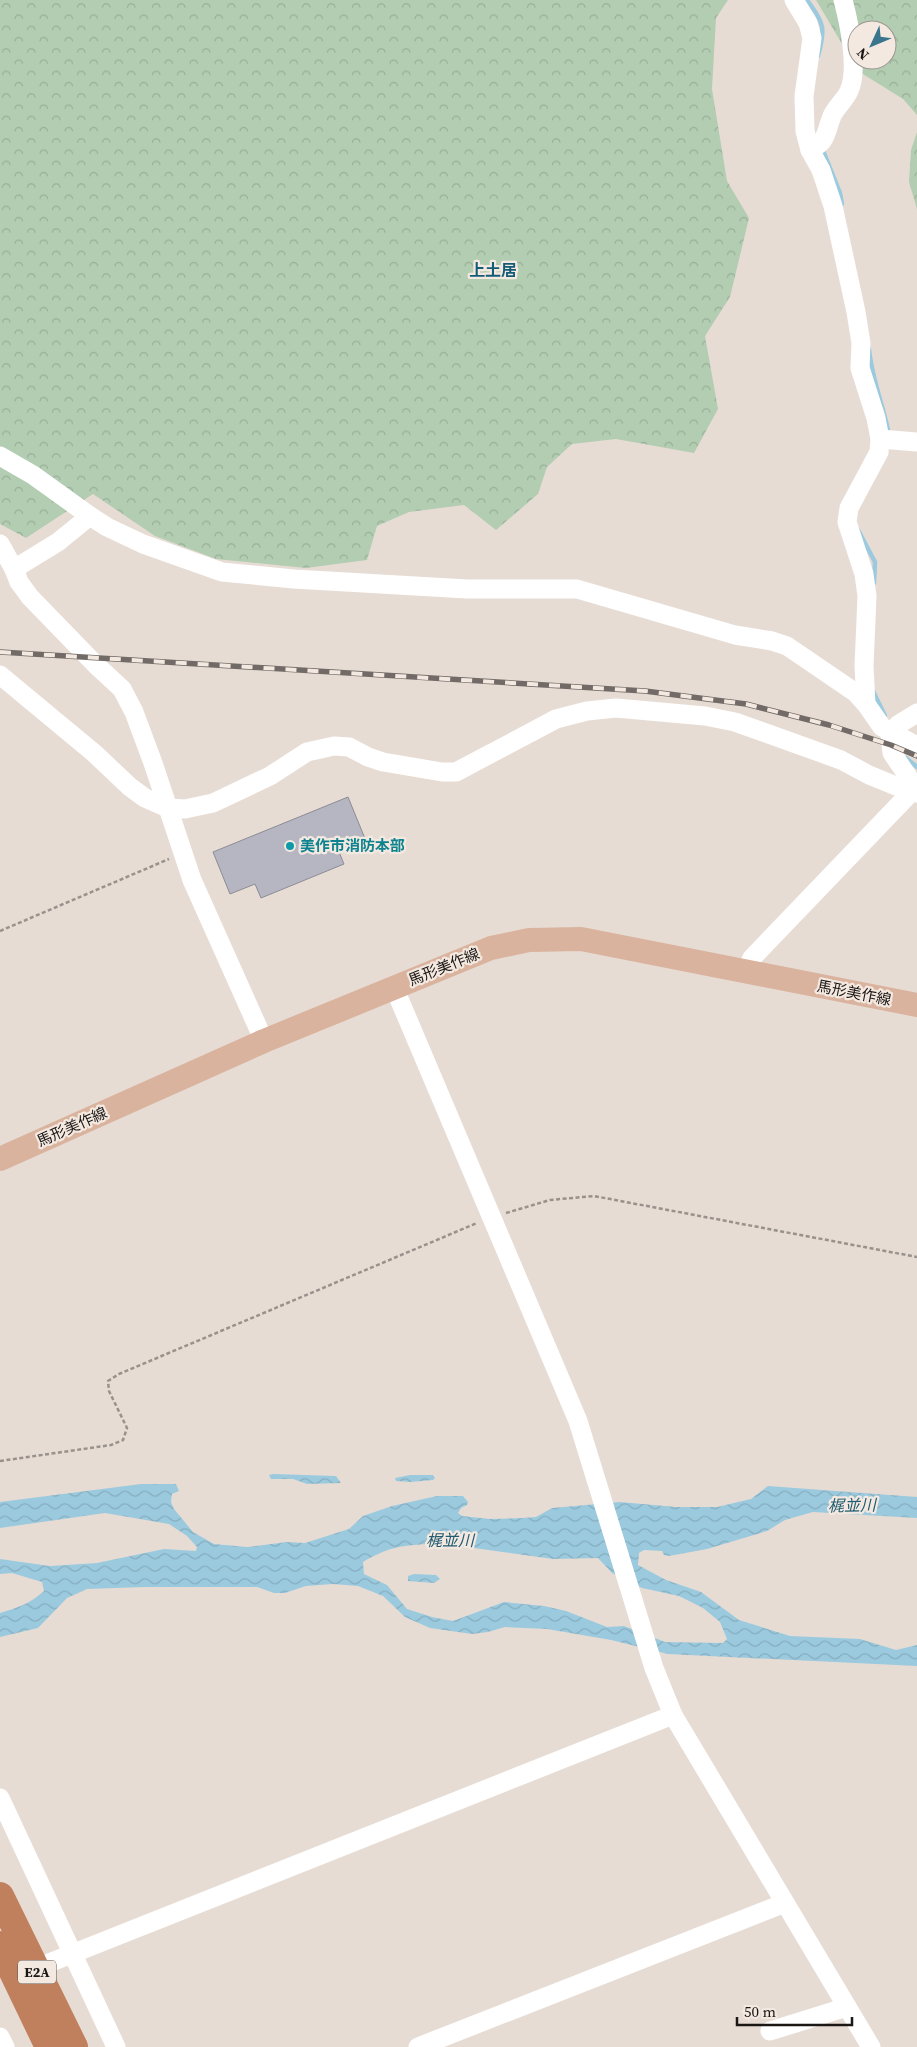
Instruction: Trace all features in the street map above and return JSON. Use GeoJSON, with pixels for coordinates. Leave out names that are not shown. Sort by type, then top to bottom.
{"type":"FeatureCollection","features":[{"type":"Feature","properties":{"kind":"highway","name":"E2A"},"geometry":{"type":"LineString","coordinates":[[0,1896],[74,2047]]}},
{"type":"Feature","properties":{"kind":"highway","name":"E2A"},"geometry":{"type":"LineString","coordinates":[[0,1944],[49,2047]]}},
{"type":"Feature","properties":{"kind":"main road","name":"馬形美作線"},"geometry":{"type":"LineString","coordinates":[[0,1159],[264,1041],[394,987],[491,948],[529,940],[581,939],[917,1005]]}},
{"type":"Feature","properties":{"kind":"street"},"geometry":{"type":"LineString","coordinates":[[794,0],[808,23],[812,38],[804,96],[805,131],[810,150],[821,170],[833,206],[856,312],[861,343],[860,368],[876,418],[880,439],[879,452],[849,508],[847,522],[864,574],[866,596],[864,666],[866,704]]}},
{"type":"Feature","properties":{"kind":"street"},"geometry":{"type":"LineString","coordinates":[[810,150],[824,142],[835,109],[849,92],[852,80],[852,32],[843,0]]}},
{"type":"Feature","properties":{"kind":"street"},"geometry":{"type":"LineString","coordinates":[[880,439],[917,442]]}},
{"type":"Feature","properties":{"kind":"street"},"geometry":{"type":"LineString","coordinates":[[0,456],[33,475],[108,527],[143,544],[222,572],[294,579],[467,589],[577,589],[735,635],[772,641],[786,646],[856,693],[882,726],[890,733],[917,746]]}},
{"type":"Feature","properties":{"kind":"street"},"geometry":{"type":"LineString","coordinates":[[14,569],[58,542],[90,516]]}},
{"type":"Feature","properties":{"kind":"street"},"geometry":{"type":"LineString","coordinates":[[0,544],[19,582],[30,597],[96,666],[122,689],[134,712],[182,854],[264,1041]]}},
{"type":"Feature","properties":{"kind":"street"},"geometry":{"type":"LineString","coordinates":[[0,675],[94,753],[130,787],[145,798],[168,808],[185,809],[213,803],[270,776],[307,752],[334,746],[349,747],[383,762],[442,772],[456,772],[556,719],[587,711],[616,708],[705,716],[735,722],[841,760],[869,775],[896,786],[916,791]]}},
{"type":"Feature","properties":{"kind":"street"},"geometry":{"type":"LineString","coordinates":[[890,733],[899,724],[917,713]]}},
{"type":"Feature","properties":{"kind":"street"},"geometry":{"type":"LineString","coordinates":[[890,733],[892,753],[916,791]]}},
{"type":"Feature","properties":{"kind":"street"},"geometry":{"type":"LineString","coordinates":[[746,971],[752,958],[916,791]]}},
{"type":"Feature","properties":{"kind":"street"},"geometry":{"type":"LineString","coordinates":[[394,987],[578,1421],[654,1668],[673,1715],[871,2047]]}},
{"type":"Feature","properties":{"kind":"street"},"geometry":{"type":"LineString","coordinates":[[49,1963],[673,1715]]}},
{"type":"Feature","properties":{"kind":"street"},"geometry":{"type":"LineString","coordinates":[[0,1798],[116,2047]]}},
{"type":"Feature","properties":{"kind":"street"},"geometry":{"type":"LineString","coordinates":[[418,2047],[785,1903]]}},
{"type":"Feature","properties":{"kind":"street"},"geometry":{"type":"LineString","coordinates":[[770,2031],[848,2007]]}},
{"type":"Feature","properties":{"kind":"street"},"geometry":{"type":"LineString","coordinates":[[0,2037],[5,2047]]}},
{"type":"Feature","properties":{"kind":"path"},"geometry":{"type":"LineString","coordinates":[[0,931],[182,854]]}},
{"type":"Feature","properties":{"kind":"path"},"geometry":{"type":"LineString","coordinates":[[0,1461],[111,1445],[123,1440],[128,1428],[109,1391],[108,1381],[119,1374],[492,1217],[550,1200],[594,1196],[917,1257]]}},
{"type":"Feature","properties":{"kind":"green space"},"geometry":{"type":"Polygon","coordinates":[[[0,0],[728,0],[716,18],[712,89],[727,181],[749,218],[730,297],[705,336],[718,409],[694,453],[616,439],[572,444],[547,467],[538,494],[496,530],[464,505],[409,512],[377,526],[367,560],[306,568],[216,559],[155,536],[93,494],[26,538],[0,524],[0,0]]]}},
{"type":"Feature","properties":{"kind":"green space"},"geometry":{"type":"Polygon","coordinates":[[[816,0],[917,0],[917,115],[903,99],[857,70],[897,70],[897,20],[847,20],[847,52],[816,0]]]}},
{"type":"Feature","properties":{"kind":"green space"},"geometry":{"type":"Polygon","coordinates":[[[917,132],[917,209],[909,182],[911,150],[917,132]]]}},
{"type":"Feature","properties":{"kind":"water"},"geometry":{"type":"Polygon","coordinates":[[[269,1475],[336,1476],[341,1483],[307,1484],[293,1479],[271,1479],[269,1475]]]}},
{"type":"Feature","properties":{"kind":"water"},"geometry":{"type":"Polygon","coordinates":[[[410,1475],[433,1475],[435,1478],[433,1480],[410,1482],[396,1481],[395,1478],[410,1475]]]}},
{"type":"Feature","properties":{"kind":"water","name":"梶並川"},"geometry":{"type":"Polygon","coordinates":[[[141,1484],[176,1484],[179,1491],[172,1494],[171,1502],[174,1509],[193,1532],[214,1544],[247,1547],[287,1542],[305,1543],[349,1529],[363,1516],[392,1506],[437,1496],[463,1496],[468,1502],[458,1513],[462,1516],[490,1519],[536,1517],[552,1508],[620,1502],[676,1507],[717,1507],[751,1499],[768,1486],[917,1497],[917,1518],[813,1512],[785,1520],[767,1531],[707,1549],[669,1556],[664,1555],[662,1551],[644,1550],[639,1553],[638,1565],[666,1580],[701,1592],[739,1620],[790,1636],[860,1639],[896,1650],[917,1645],[917,1666],[668,1654],[611,1640],[547,1629],[505,1627],[472,1634],[430,1628],[405,1617],[383,1596],[358,1586],[333,1584],[306,1586],[285,1593],[274,1593],[257,1587],[87,1589],[67,1598],[38,1628],[0,1637],[0,1613],[24,1605],[44,1591],[42,1582],[12,1573],[0,1574],[0,1559],[50,1566],[97,1563],[164,1549],[196,1551],[197,1547],[187,1536],[169,1524],[105,1513],[0,1528],[0,1502],[141,1484]],[[428,1544],[394,1548],[363,1562],[364,1574],[387,1585],[407,1609],[453,1621],[504,1602],[544,1606],[566,1611],[607,1627],[624,1626],[665,1642],[723,1643],[727,1639],[720,1622],[703,1608],[679,1596],[642,1588],[612,1573],[598,1558],[553,1559],[459,1546],[428,1544]]]}},
{"type":"Feature","properties":{"kind":"water"},"geometry":{"type":"Polygon","coordinates":[[[414,1574],[436,1575],[440,1579],[434,1583],[408,1581],[408,1576],[414,1574]]]}},
{"type":"Feature","properties":{"kind":"building","name":"美作市消防本部"},"geometry":{"type":"Polygon","coordinates":[[[348,797],[366,841],[339,852],[344,864],[261,898],[255,884],[230,894],[213,852],[348,797]]]}},
{"type":"Feature","properties":{"kind":"waterway"},"geometry":{"type":"LineString","coordinates":[[807,0],[822,26],[823,32],[818,56]]}},
{"type":"Feature","properties":{"kind":"waterway"},"geometry":{"type":"LineString","coordinates":[[822,148],[840,193],[842,204]]}},
{"type":"Feature","properties":{"kind":"waterway"},"geometry":{"type":"LineString","coordinates":[[869,349],[870,360],[888,430]]}},
{"type":"Feature","properties":{"kind":"waterway"},"geometry":{"type":"LineString","coordinates":[[858,530],[875,562],[874,583]]}},
{"type":"Feature","properties":{"kind":"waterway"},"geometry":{"type":"LineString","coordinates":[[873,691],[885,716]]}},
{"type":"Feature","properties":{"kind":"waterway"},"geometry":{"type":"LineString","coordinates":[[906,758],[917,767]]}},
{"type":"Feature","properties":{"kind":"railway"},"geometry":{"type":"LineString","coordinates":[[0,652],[645,691],[746,704],[829,725],[891,745],[917,756]]}},
{"type":"Feature","properties":{"kind":"place","name":"美作市消防本部"},"geometry":{"type":"Point","coordinates":[290,846]}},
{"type":"Feature","properties":{"kind":"district","name":"上土居"},"geometry":{"type":"Point","coordinates":[493,270]}}]}
